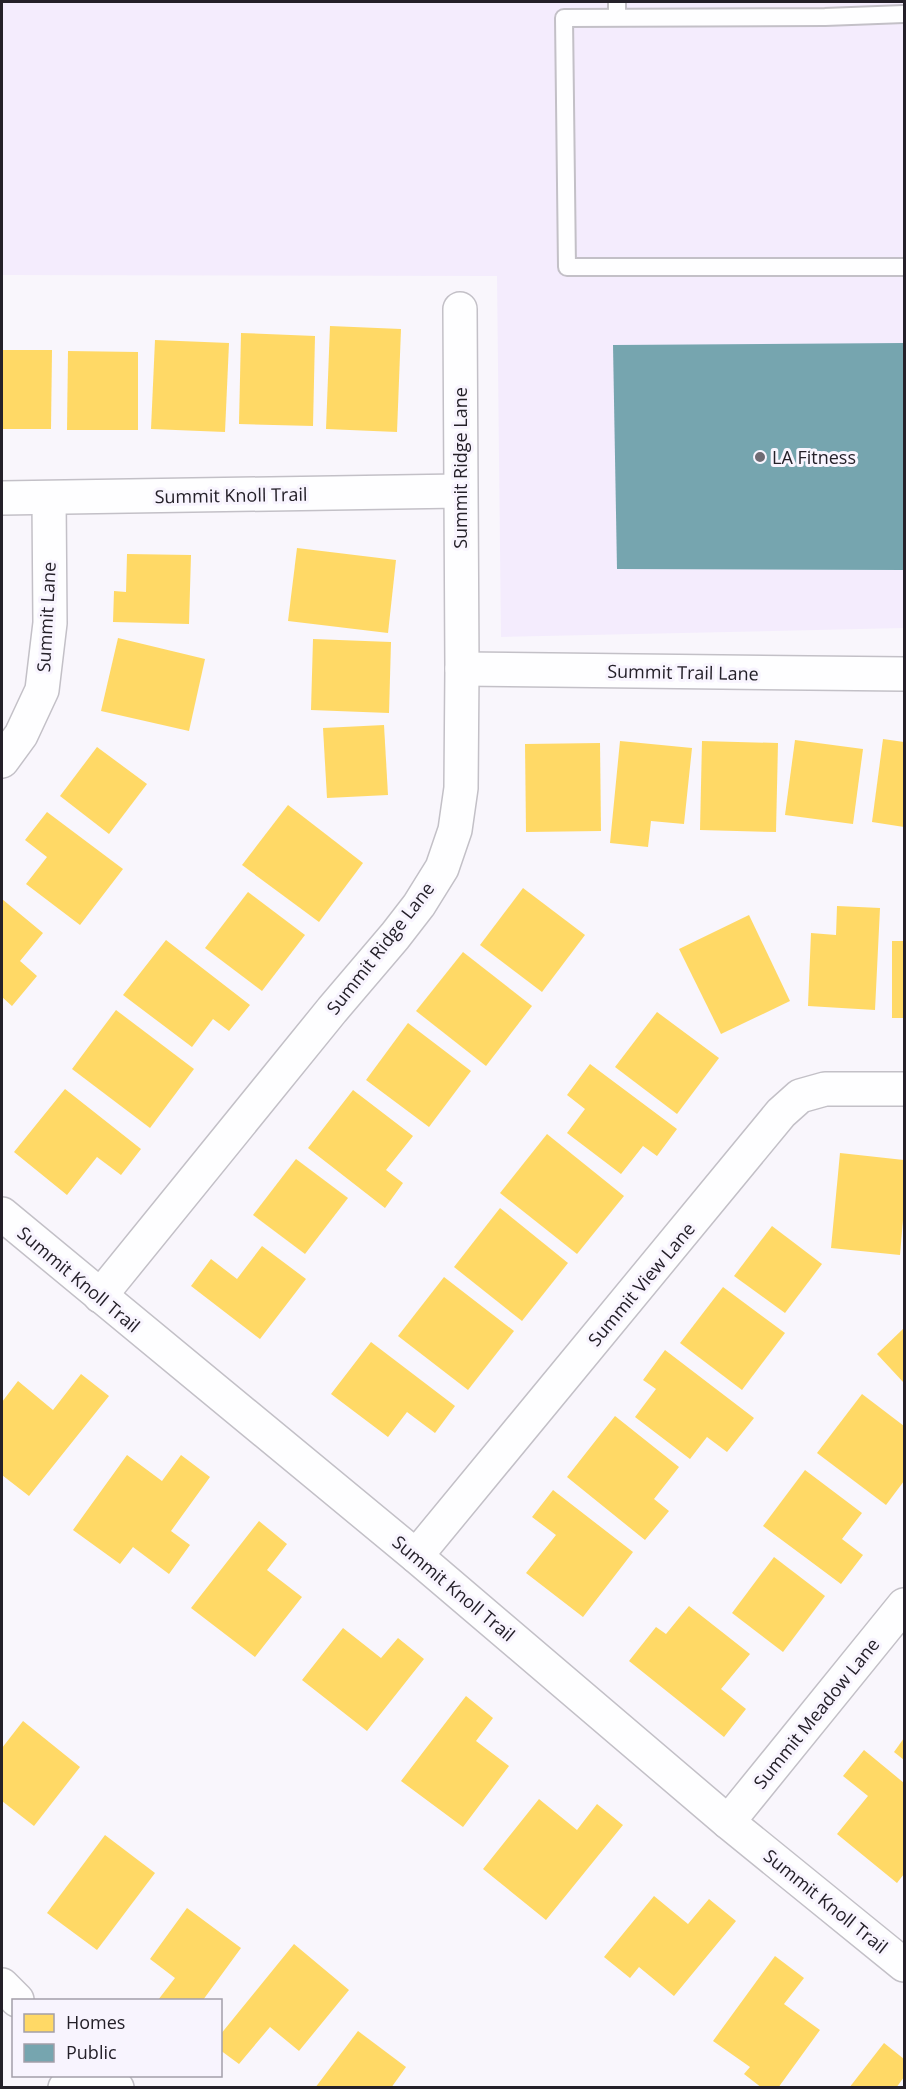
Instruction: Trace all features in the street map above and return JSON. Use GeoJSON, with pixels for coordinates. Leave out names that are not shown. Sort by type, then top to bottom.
{"type":"FeatureCollection","features":[{"type":"Feature","properties":{"kind":"street","name":"Summit Ridge Lane"},"geometry":{"type":"LineString","coordinates":[[100,1296],[332,1010],[395,936],[419,905],[442,868],[455,830],[461,788],[460,309]]}},
{"type":"Feature","properties":{"kind":"street","name":"Summit Knoll Trail"},"geometry":{"type":"LineString","coordinates":[[2,498],[460,491]]}},
{"type":"Feature","properties":{"kind":"street","name":"Summit Lane"},"geometry":{"type":"LineString","coordinates":[[2,761],[21,735],[42,690],[50,623],[49,498]]}},
{"type":"Feature","properties":{"kind":"street","name":"Summit Trail Lane"},"geometry":{"type":"LineString","coordinates":[[462,669],[904,674]]}},
{"type":"Feature","properties":{"kind":"street","name":"Summit View Lane"},"geometry":{"type":"LineString","coordinates":[[416,1556],[781,1113],[800,1096],[825,1089],[904,1089]]}},
{"type":"Feature","properties":{"kind":"street","name":"Summit Knoll Trail"},"geometry":{"type":"LineString","coordinates":[[2,1214],[416,1556],[728,1821],[904,1965]]}},
{"type":"Feature","properties":{"kind":"street","name":"Summit Meadow Lane"},"geometry":{"type":"LineString","coordinates":[[728,1821],[904,1605]]}},
{"type":"Feature","properties":{"kind":"street"},"geometry":{"type":"LineString","coordinates":[[2,1985],[15,1999]]}},
{"type":"Feature","properties":{"kind":"street"},"geometry":{"type":"LineString","coordinates":[[100,2077],[117,2088]]}},
{"type":"Feature","properties":{"kind":"lane"},"geometry":{"type":"LineString","coordinates":[[904,14],[825,17],[617,10],[564,18],[567,267],[904,267]]}},
{"type":"Feature","properties":{"kind":"shaded area"},"geometry":{"type":"Polygon","coordinates":[[[2,2],[904,2],[904,628],[501,637],[497,276],[2,275],[2,2]]]}},
{"type":"Feature","properties":{"kind":"building: Homes"},"geometry":{"type":"Polygon","coordinates":[[[330,326],[401,329],[397,432],[326,429],[330,326]]]}},
{"type":"Feature","properties":{"kind":"building: Homes"},"geometry":{"type":"Polygon","coordinates":[[[241,333],[315,336],[313,426],[239,424],[241,333]]]}},
{"type":"Feature","properties":{"kind":"building: Homes"},"geometry":{"type":"Polygon","coordinates":[[[155,340],[229,343],[225,432],[151,429],[155,340]]]}},
{"type":"Feature","properties":{"kind":"building: Homes"},"geometry":{"type":"Polygon","coordinates":[[[2,350],[52,350],[51,429],[2,429],[2,350]]]}},
{"type":"Feature","properties":{"kind":"building: Homes"},"geometry":{"type":"Polygon","coordinates":[[[68,351],[138,352],[138,430],[67,430],[68,351]]]}},
{"type":"Feature","properties":{"kind":"building: Homes"},"geometry":{"type":"Polygon","coordinates":[[[297,548],[396,560],[388,633],[288,621],[297,548]]]}},
{"type":"Feature","properties":{"kind":"building: Homes"},"geometry":{"type":"Polygon","coordinates":[[[127,554],[191,555],[189,624],[113,622],[114,591],[126,592],[127,554]]]}},
{"type":"Feature","properties":{"kind":"building: Homes"},"geometry":{"type":"Polygon","coordinates":[[[118,638],[205,659],[189,731],[101,711],[118,638]]]}},
{"type":"Feature","properties":{"kind":"building: Homes"},"geometry":{"type":"Polygon","coordinates":[[[313,639],[391,642],[389,713],[311,710],[313,639]]]}},
{"type":"Feature","properties":{"kind":"building: Homes"},"geometry":{"type":"Polygon","coordinates":[[[384,725],[388,795],[327,798],[323,728],[384,725]]]}},
{"type":"Feature","properties":{"kind":"building: Homes"},"geometry":{"type":"Polygon","coordinates":[[[883,739],[904,742],[904,827],[872,822],[883,739]]]}},
{"type":"Feature","properties":{"kind":"building: Homes"},"geometry":{"type":"Polygon","coordinates":[[[795,740],[863,749],[853,824],[785,815],[795,740]]]}},
{"type":"Feature","properties":{"kind":"building: Homes"},"geometry":{"type":"Polygon","coordinates":[[[620,741],[692,748],[684,824],[651,821],[648,847],[610,843],[620,741]]]}},
{"type":"Feature","properties":{"kind":"building: Homes"},"geometry":{"type":"Polygon","coordinates":[[[702,741],[778,743],[776,832],[700,830],[702,741]]]}},
{"type":"Feature","properties":{"kind":"building: Homes"},"geometry":{"type":"Polygon","coordinates":[[[600,743],[601,831],[526,832],[525,744],[600,743]]]}},
{"type":"Feature","properties":{"kind":"building: Homes"},"geometry":{"type":"Polygon","coordinates":[[[97,747],[147,784],[109,834],[60,796],[97,747]]]}},
{"type":"Feature","properties":{"kind":"building: Homes"},"geometry":{"type":"Polygon","coordinates":[[[288,805],[363,863],[319,922],[242,865],[288,805]]]}},
{"type":"Feature","properties":{"kind":"building: Homes"},"geometry":{"type":"Polygon","coordinates":[[[47,812],[123,869],[80,925],[26,884],[47,857],[25,840],[47,812]]]}},
{"type":"Feature","properties":{"kind":"building: Homes"},"geometry":{"type":"Polygon","coordinates":[[[523,888],[585,935],[542,992],[480,945],[523,888]]]}},
{"type":"Feature","properties":{"kind":"building: Homes"},"geometry":{"type":"Polygon","coordinates":[[[248,892],[305,935],[262,991],[205,948],[248,892]]]}},
{"type":"Feature","properties":{"kind":"building: Homes"},"geometry":{"type":"Polygon","coordinates":[[[2,899],[43,933],[20,961],[37,976],[12,1006],[2,997],[2,899]]]}},
{"type":"Feature","properties":{"kind":"building: Homes"},"geometry":{"type":"Polygon","coordinates":[[[837,906],[880,908],[875,1010],[808,1006],[811,933],[836,935],[837,906]]]}},
{"type":"Feature","properties":{"kind":"building: Homes"},"geometry":{"type":"Polygon","coordinates":[[[749,915],[790,1001],[721,1034],[679,949],[749,915]]]}},
{"type":"Feature","properties":{"kind":"building: Homes"},"geometry":{"type":"Polygon","coordinates":[[[166,940],[250,1005],[229,1031],[213,1019],[192,1047],[123,995],[166,940]]]}},
{"type":"Feature","properties":{"kind":"building: Homes"},"geometry":{"type":"Polygon","coordinates":[[[892,941],[904,941],[904,1018],[892,1018],[892,941]]]}},
{"type":"Feature","properties":{"kind":"building: Homes"},"geometry":{"type":"Polygon","coordinates":[[[463,952],[532,1006],[486,1066],[416,1011],[463,952]]]}},
{"type":"Feature","properties":{"kind":"building: Homes"},"geometry":{"type":"Polygon","coordinates":[[[116,1010],[194,1069],[150,1128],[72,1069],[116,1010]]]}},
{"type":"Feature","properties":{"kind":"building: Homes"},"geometry":{"type":"Polygon","coordinates":[[[657,1012],[719,1058],[677,1114],[615,1067],[657,1012]]]}},
{"type":"Feature","properties":{"kind":"building: Homes"},"geometry":{"type":"Polygon","coordinates":[[[408,1023],[471,1071],[429,1127],[366,1080],[408,1023]]]}},
{"type":"Feature","properties":{"kind":"building: Homes"},"geometry":{"type":"Polygon","coordinates":[[[590,1064],[677,1129],[657,1156],[643,1146],[621,1174],[567,1133],[585,1109],[567,1095],[590,1064]]]}},
{"type":"Feature","properties":{"kind":"building: Homes"},"geometry":{"type":"Polygon","coordinates":[[[65,1089],[141,1149],[121,1175],[97,1157],[67,1195],[14,1152],[65,1089]]]}},
{"type":"Feature","properties":{"kind":"building: Homes"},"geometry":{"type":"Polygon","coordinates":[[[353,1090],[413,1136],[386,1170],[403,1183],[385,1208],[308,1148],[353,1090]]]}},
{"type":"Feature","properties":{"kind":"building: Homes"},"geometry":{"type":"Polygon","coordinates":[[[547,1134],[624,1196],[577,1254],[500,1193],[547,1134]]]}},
{"type":"Feature","properties":{"kind":"building: Homes"},"geometry":{"type":"Polygon","coordinates":[[[840,1153],[904,1160],[904,1208],[900,1255],[831,1248],[840,1153]]]}},
{"type":"Feature","properties":{"kind":"building: Homes"},"geometry":{"type":"Polygon","coordinates":[[[296,1159],[348,1198],[305,1254],[253,1215],[296,1159]]]}},
{"type":"Feature","properties":{"kind":"building: Homes"},"geometry":{"type":"Polygon","coordinates":[[[500,1208],[568,1263],[522,1321],[454,1267],[500,1208]]]}},
{"type":"Feature","properties":{"kind":"building: Homes"},"geometry":{"type":"Polygon","coordinates":[[[772,1226],[822,1264],[785,1313],[734,1276],[772,1226]]]}},
{"type":"Feature","properties":{"kind":"building: Homes"},"geometry":{"type":"Polygon","coordinates":[[[262,1246],[306,1279],[260,1339],[191,1286],[211,1259],[237,1279],[262,1246]]]}},
{"type":"Feature","properties":{"kind":"building: Homes"},"geometry":{"type":"Polygon","coordinates":[[[444,1277],[514,1331],[468,1390],[398,1336],[444,1277]]]}},
{"type":"Feature","properties":{"kind":"building: Homes"},"geometry":{"type":"Polygon","coordinates":[[[723,1287],[785,1333],[742,1390],[680,1343],[723,1287]]]}},
{"type":"Feature","properties":{"kind":"building: Homes"},"geometry":{"type":"Polygon","coordinates":[[[904,1328],[904,1383],[877,1354],[904,1328]]]}},
{"type":"Feature","properties":{"kind":"building: Homes"},"geometry":{"type":"Polygon","coordinates":[[[371,1342],[455,1406],[435,1433],[407,1412],[388,1437],[331,1394],[371,1342]]]}},
{"type":"Feature","properties":{"kind":"building: Homes"},"geometry":{"type":"Polygon","coordinates":[[[665,1350],[754,1418],[727,1452],[707,1437],[690,1459],[635,1417],[656,1389],[643,1380],[665,1350]]]}},
{"type":"Feature","properties":{"kind":"building: Homes"},"geometry":{"type":"Polygon","coordinates":[[[81,1374],[109,1396],[29,1496],[2,1475],[2,1402],[18,1381],[53,1410],[81,1374]]]}},
{"type":"Feature","properties":{"kind":"building: Homes"},"geometry":{"type":"Polygon","coordinates":[[[862,1394],[904,1426],[904,1481],[886,1505],[817,1453],[862,1394]]]}},
{"type":"Feature","properties":{"kind":"building: Homes"},"geometry":{"type":"Polygon","coordinates":[[[615,1416],[679,1467],[654,1499],[669,1511],[645,1540],[567,1477],[615,1416]]]}},
{"type":"Feature","properties":{"kind":"building: Homes"},"geometry":{"type":"Polygon","coordinates":[[[127,1455],[162,1481],[181,1455],[210,1477],[171,1531],[190,1545],[169,1574],[133,1547],[120,1564],[73,1530],[127,1455]]]}},
{"type":"Feature","properties":{"kind":"building: Homes"},"geometry":{"type":"Polygon","coordinates":[[[805,1470],[862,1513],[842,1539],[863,1555],[841,1584],[763,1526],[805,1470]]]}},
{"type":"Feature","properties":{"kind":"building: Homes"},"geometry":{"type":"Polygon","coordinates":[[[553,1490],[633,1552],[583,1617],[526,1573],[556,1535],[532,1517],[553,1490]]]}},
{"type":"Feature","properties":{"kind":"building: Homes"},"geometry":{"type":"Polygon","coordinates":[[[259,1521],[287,1544],[267,1570],[302,1597],[255,1657],[191,1608],[259,1521]]]}},
{"type":"Feature","properties":{"kind":"building: Homes"},"geometry":{"type":"Polygon","coordinates":[[[774,1557],[825,1596],[783,1652],[732,1613],[774,1557]]]}},
{"type":"Feature","properties":{"kind":"building: Homes"},"geometry":{"type":"Polygon","coordinates":[[[689,1606],[750,1654],[721,1689],[746,1709],[724,1737],[629,1661],[656,1627],[666,1634],[689,1606]]]}},
{"type":"Feature","properties":{"kind":"building: Homes"},"geometry":{"type":"Polygon","coordinates":[[[343,1628],[381,1658],[398,1638],[424,1659],[367,1731],[302,1680],[343,1628]]]}},
{"type":"Feature","properties":{"kind":"building: Homes"},"geometry":{"type":"Polygon","coordinates":[[[466,1696],[493,1718],[476,1741],[509,1766],[463,1827],[401,1781],[466,1696]]]}},
{"type":"Feature","properties":{"kind":"building: Homes"},"geometry":{"type":"Polygon","coordinates":[[[23,1721],[80,1767],[34,1826],[2,1801],[2,1748],[23,1721]]]}},
{"type":"Feature","properties":{"kind":"building: Homes"},"geometry":{"type":"Polygon","coordinates":[[[904,1738],[904,1760],[894,1752],[904,1738]]]}},
{"type":"Feature","properties":{"kind":"building: Homes"},"geometry":{"type":"Polygon","coordinates":[[[864,1750],[904,1783],[904,1874],[897,1883],[837,1834],[868,1796],[843,1776],[864,1750]]]}},
{"type":"Feature","properties":{"kind":"building: Homes"},"geometry":{"type":"Polygon","coordinates":[[[539,1799],[577,1830],[597,1804],[623,1825],[546,1920],[483,1869],[539,1799]]]}},
{"type":"Feature","properties":{"kind":"building: Homes"},"geometry":{"type":"Polygon","coordinates":[[[105,1835],[155,1873],[97,1950],[47,1913],[105,1835]]]}},
{"type":"Feature","properties":{"kind":"building: Homes"},"geometry":{"type":"Polygon","coordinates":[[[654,1896],[688,1924],[709,1899],[736,1921],[674,1996],[639,1967],[630,1978],[604,1957],[654,1896]]]}},
{"type":"Feature","properties":{"kind":"building: Homes"},"geometry":{"type":"Polygon","coordinates":[[[187,1908],[241,1948],[204,1999],[159,1999],[175,1978],[150,1959],[187,1908]]]}},
{"type":"Feature","properties":{"kind":"building: Homes"},"geometry":{"type":"Polygon","coordinates":[[[294,1944],[349,1990],[299,2051],[270,2027],[239,2064],[222,2051],[222,2033],[294,1944]]]}},
{"type":"Feature","properties":{"kind":"building: Homes"},"geometry":{"type":"Polygon","coordinates":[[[775,1956],[804,1978],[784,2004],[820,2030],[778,2088],[762,2088],[744,2074],[750,2067],[713,2041],[775,1956]]]}},
{"type":"Feature","properties":{"kind":"building: Homes"},"geometry":{"type":"Polygon","coordinates":[[[358,2031],[406,2067],[391,2088],[315,2088],[358,2031]]]}},
{"type":"Feature","properties":{"kind":"building: Homes"},"geometry":{"type":"Polygon","coordinates":[[[884,2043],[904,2059],[904,2077],[896,2088],[849,2088],[884,2043]]]}},
{"type":"Feature","properties":{"kind":"building: Public","name":"LA Fitness"},"geometry":{"type":"Polygon","coordinates":[[[904,343],[904,570],[617,569],[613,345],[904,343]]]}},
{"type":"Feature","properties":{"kind":"place","name":"LA Fitness"},"geometry":{"type":"Point","coordinates":[760,457]}}]}
